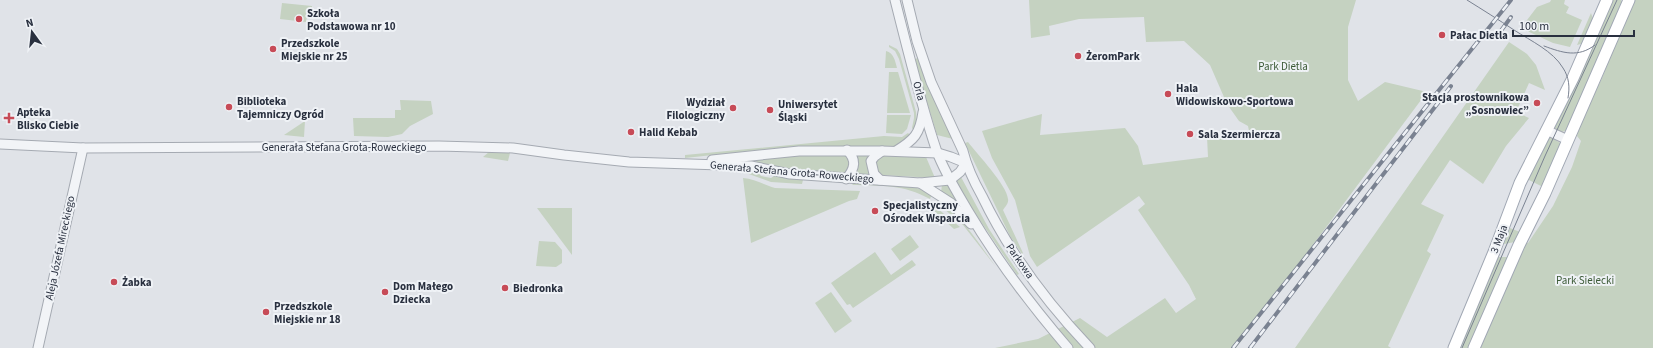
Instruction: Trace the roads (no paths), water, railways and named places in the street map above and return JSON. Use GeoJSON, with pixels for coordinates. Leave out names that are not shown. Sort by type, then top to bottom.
{"type":"FeatureCollection","features":[{"type":"Feature","properties":{"kind":"main road","name":"3 Maja"},"geometry":{"type":"LineString","coordinates":[[1454,348],[1494,252],[1520,183],[1573,78],[1607,0]]}},
{"type":"Feature","properties":{"kind":"main road","name":"3 Maja"},"geometry":{"type":"LineString","coordinates":[[1474,348],[1519,245],[1545,193],[1629,0]]}},
{"type":"Feature","properties":{"kind":"street","name":"Orla"},"geometry":{"type":"LineString","coordinates":[[895,0],[924,109],[938,153],[950,180]]}},
{"type":"Feature","properties":{"kind":"street","name":"Orla"},"geometry":{"type":"LineString","coordinates":[[907,0],[917,41],[930,82],[963,151],[966,163]]}},
{"type":"Feature","properties":{"kind":"street"},"geometry":{"type":"LineString","coordinates":[[896,151],[916,136],[922,120],[924,109]]}},
{"type":"Feature","properties":{"kind":"street"},"geometry":{"type":"LineString","coordinates":[[1546,130],[1568,140]]}},
{"type":"Feature","properties":{"kind":"street","name":"Generała Stefana Grota-Roweckiego"},"geometry":{"type":"LineString","coordinates":[[0,144],[83,148],[513,148],[629,162],[751,166],[790,174],[920,183],[950,180]]}},
{"type":"Feature","properties":{"kind":"street","name":"Aleja Józefa Mireckiego"},"geometry":{"type":"LineString","coordinates":[[38,348],[83,148]]}},
{"type":"Feature","properties":{"kind":"street"},"geometry":{"type":"LineString","coordinates":[[846,178],[852,171],[854,162],[852,156],[847,150]]}},
{"type":"Feature","properties":{"kind":"street","name":"Generała Stefana Grota-Roweckiego"},"geometry":{"type":"LineString","coordinates":[[688,163],[799,151],[847,150],[938,153],[951,156],[966,163]]}},
{"type":"Feature","properties":{"kind":"street"},"geometry":{"type":"LineString","coordinates":[[880,180],[874,174],[871,167],[871,161],[874,156],[882,151]]}},
{"type":"Feature","properties":{"kind":"street"},"geometry":{"type":"LineString","coordinates":[[950,180],[960,172],[966,163]]}},
{"type":"Feature","properties":{"kind":"street","name":"Parkowa"},"geometry":{"type":"LineString","coordinates":[[966,163],[997,227],[1020,263],[1052,305],[1090,348]]}},
{"type":"Feature","properties":{"kind":"street","name":"Parkowa"},"geometry":{"type":"LineString","coordinates":[[950,180],[982,235],[1007,272],[1068,348]]}},
{"type":"Feature","properties":{"kind":"street"},"geometry":{"type":"LineString","coordinates":[[920,183],[951,203],[982,235]]}},
{"type":"Feature","properties":{"kind":"tram line"},"geometry":{"type":"LineString","coordinates":[[1467,0],[1554,56],[1567,75],[1569,86],[1568,98]]}},
{"type":"Feature","properties":{"kind":"tram line"},"geometry":{"type":"LineString","coordinates":[[1462,348],[1545,156],[1617,0]]}},
{"type":"Feature","properties":{"kind":"tram line"},"geometry":{"type":"LineString","coordinates":[[1544,46],[1558,51],[1576,53],[1583,52],[1595,45]]}},
{"type":"Feature","properties":{"kind":"railway"},"geometry":{"type":"LineString","coordinates":[[1233,348],[1511,0]]}},
{"type":"Feature","properties":{"kind":"railway"},"geometry":{"type":"LineString","coordinates":[[1500,32],[1511,17]]}},
{"type":"Feature","properties":{"kind":"railway"},"geometry":{"type":"LineString","coordinates":[[1250,348],[1451,86]]}},
{"type":"Feature","properties":{"kind":"place","name":"Szkoła Podstawowa nr 10"},"geometry":{"type":"Point","coordinates":[299,19]}},
{"type":"Feature","properties":{"kind":"place","name":"Pałac Dietla"},"geometry":{"type":"Point","coordinates":[1442,35]}},
{"type":"Feature","properties":{"kind":"place","name":"Przedszkole Miejskie nr 25"},"geometry":{"type":"Point","coordinates":[273,49]}},
{"type":"Feature","properties":{"kind":"place","name":"ŻeromPark"},"geometry":{"type":"Point","coordinates":[1078,56]}},
{"type":"Feature","properties":{"kind":"place","name":"Hala Widowiskowo-Sportowa"},"geometry":{"type":"Point","coordinates":[1168,94]}},
{"type":"Feature","properties":{"kind":"place","name":"Stacja prostownikowa „Sosnowiec”"},"geometry":{"type":"Point","coordinates":[1537,103]}},
{"type":"Feature","properties":{"kind":"place","name":"Biblioteka Tajemniczy Ogród"},"geometry":{"type":"Point","coordinates":[229,107]}},
{"type":"Feature","properties":{"kind":"place","name":"Wydział Filologiczny"},"geometry":{"type":"Point","coordinates":[733,108]}},
{"type":"Feature","properties":{"kind":"place","name":"Uniwersytet Śląski"},"geometry":{"type":"Point","coordinates":[770,110]}},
{"type":"Feature","properties":{"kind":"place","name":"Apteka Blisko Ciebie"},"geometry":{"type":"Point","coordinates":[9,118]}},
{"type":"Feature","properties":{"kind":"place","name":"Halid Kebab"},"geometry":{"type":"Point","coordinates":[631,132]}},
{"type":"Feature","properties":{"kind":"place","name":"Sala Szermiercza"},"geometry":{"type":"Point","coordinates":[1190,134]}},
{"type":"Feature","properties":{"kind":"place","name":"Specjalistyczny Ośrodek Wsparcia"},"geometry":{"type":"Point","coordinates":[875,211]}},
{"type":"Feature","properties":{"kind":"place","name":"Żabka"},"geometry":{"type":"Point","coordinates":[114,282]}},
{"type":"Feature","properties":{"kind":"place","name":"Biedronka"},"geometry":{"type":"Point","coordinates":[505,288]}},
{"type":"Feature","properties":{"kind":"place","name":"Dom Małego Dziecka"},"geometry":{"type":"Point","coordinates":[385,292]}},
{"type":"Feature","properties":{"kind":"place","name":"Przedszkole Miejskie nr 18"},"geometry":{"type":"Point","coordinates":[266,312]}},
{"type":"Feature","properties":{"kind":"park label","name":"Park Dietla"},"geometry":{"type":"Point","coordinates":[1283,66]}},
{"type":"Feature","properties":{"kind":"park label","name":"Park Sielecki"},"geometry":{"type":"Point","coordinates":[1585,280]}}]}
